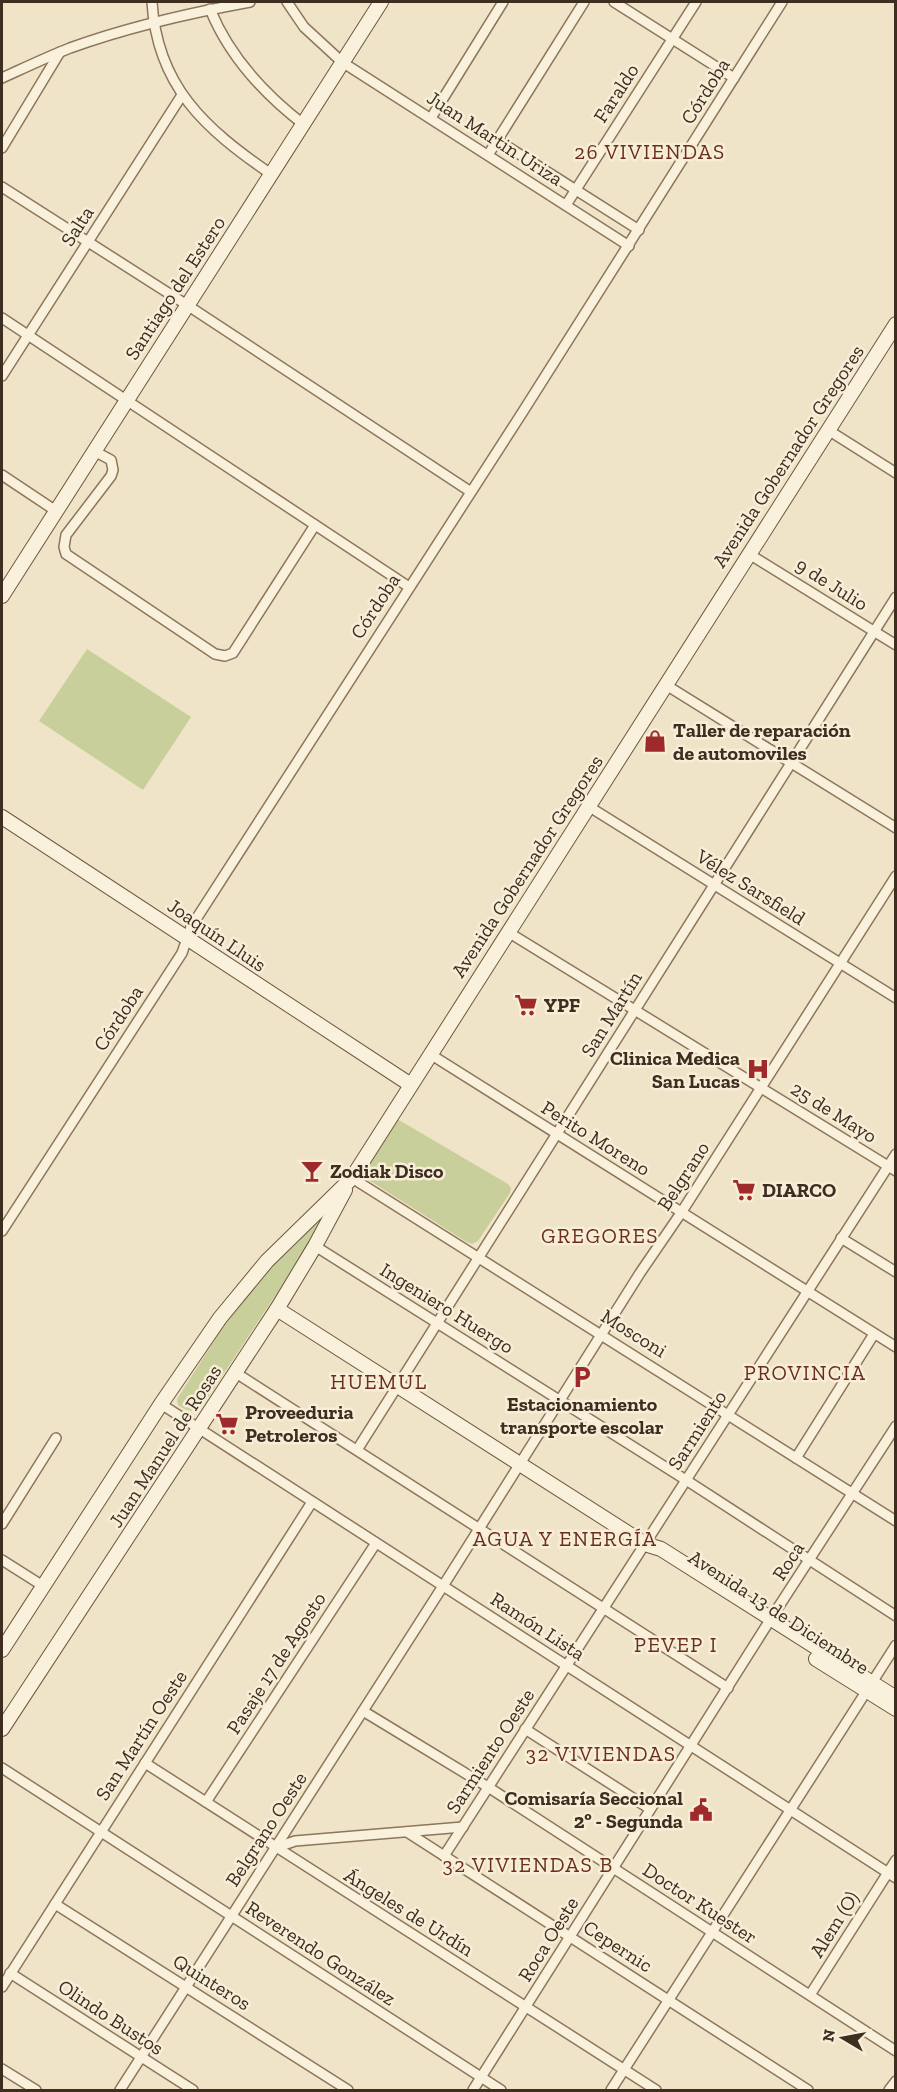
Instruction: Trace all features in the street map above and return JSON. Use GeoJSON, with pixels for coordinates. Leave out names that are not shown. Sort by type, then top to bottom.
{"type":"FeatureCollection","features":[{"type":"Feature","properties":{"kind":"street"},"geometry":{"type":"LineString","coordinates":[[152,2],[153,23],[164,62],[182,95],[223,139],[271,174]]}},
{"type":"Feature","properties":{"kind":"street"},"geometry":{"type":"LineString","coordinates":[[2,78],[60,52],[153,23],[250,2]]}},
{"type":"Feature","properties":{"kind":"street","name":"Juan Martin Uriza"},"geometry":{"type":"LineString","coordinates":[[287,2],[304,27],[342,63],[629,246]]}},
{"type":"Feature","properties":{"kind":"street","name":"Santiago del Estero"},"geometry":{"type":"LineString","coordinates":[[2,596],[381,2]]}},
{"type":"Feature","properties":{"kind":"street"},"geometry":{"type":"LineString","coordinates":[[431,118],[503,2]]}},
{"type":"Feature","properties":{"kind":"street"},"geometry":{"type":"LineString","coordinates":[[488,155],[584,2]]}},
{"type":"Feature","properties":{"kind":"street"},"geometry":{"type":"LineString","coordinates":[[614,2],[734,78]]}},
{"type":"Feature","properties":{"kind":"street","name":"Faraldo"},"geometry":{"type":"LineString","coordinates":[[566,205],[696,2]]}},
{"type":"Feature","properties":{"kind":"street","name":"Córdoba"},"geometry":{"type":"LineString","coordinates":[[2,1231],[175,963],[191,927],[629,246],[782,2]]}},
{"type":"Feature","properties":{"kind":"street"},"geometry":{"type":"LineString","coordinates":[[210,9],[225,41],[240,62],[276,100],[303,124]]}},
{"type":"Feature","properties":{"kind":"street"},"geometry":{"type":"LineString","coordinates":[[2,148],[60,52]]}},
{"type":"Feature","properties":{"kind":"street","name":"Salta"},"geometry":{"type":"LineString","coordinates":[[2,376],[182,95]]}},
{"type":"Feature","properties":{"kind":"street"},"geometry":{"type":"LineString","coordinates":[[497,140],[639,230]]}},
{"type":"Feature","properties":{"kind":"street"},"geometry":{"type":"LineString","coordinates":[[2,187],[187,305],[471,492]]}},
{"type":"Feature","properties":{"kind":"street"},"geometry":{"type":"LineString","coordinates":[[2,318],[409,587]]}},
{"type":"Feature","properties":{"kind":"street","name":"Avenida Gobernador Gregores"},"geometry":{"type":"LineString","coordinates":[[2,1650],[161,1404],[220,1318],[288,1239],[352,1178],[896,324]]}},
{"type":"Feature","properties":{"kind":"street"},"geometry":{"type":"LineString","coordinates":[[828,430],[896,472]]}},
{"type":"Feature","properties":{"kind":"street"},"geometry":{"type":"LineString","coordinates":[[94,451],[111,460],[113,470],[111,476],[66,535],[64,547],[66,554],[215,654],[225,656],[232,653],[315,525]]}},
{"type":"Feature","properties":{"kind":"street"},"geometry":{"type":"LineString","coordinates":[[2,475],[56,511]]}},
{"type":"Feature","properties":{"kind":"street","name":"9 de Julio"},"geometry":{"type":"LineString","coordinates":[[749,554],[896,645]]}},
{"type":"Feature","properties":{"kind":"street","name":"San Martín"},"geometry":{"type":"LineString","coordinates":[[357,1450],[896,597]]}},
{"type":"Feature","properties":{"kind":"street"},"geometry":{"type":"LineString","coordinates":[[666,685],[896,828]]}},
{"type":"Feature","properties":{"kind":"street","name":"Vélez Sarsfield"},"geometry":{"type":"LineString","coordinates":[[588,806],[896,998]]}},
{"type":"Feature","properties":{"kind":"street","name":"Joaquín Lluis"},"geometry":{"type":"LineString","coordinates":[[2,817],[411,1085]]}},
{"type":"Feature","properties":{"kind":"street","name":"Belgrano"},"geometry":{"type":"LineString","coordinates":[[443,1586],[640,1272],[681,1213],[896,876]]}},
{"type":"Feature","properties":{"kind":"street","name":"25 de Mayo"},"geometry":{"type":"LineString","coordinates":[[508,932],[891,1169]]}},
{"type":"Feature","properties":{"kind":"street","name":"Perito Moreno"},"geometry":{"type":"LineString","coordinates":[[430,1054],[896,1347]]}},
{"type":"Feature","properties":{"kind":"street","name":"Sarmiento"},"geometry":{"type":"LineString","coordinates":[[567,1665],[841,1238],[891,1169],[896,1154]]}},
{"type":"Feature","properties":{"kind":"street","name":"Juan Manuel de Rosas"},"geometry":{"type":"LineString","coordinates":[[2,1729],[200,1430],[277,1309],[352,1178]]}},
{"type":"Feature","properties":{"kind":"street","name":"Mosconi"},"geometry":{"type":"LineString","coordinates":[[352,1178],[896,1521]]}},
{"type":"Feature","properties":{"kind":"street"},"geometry":{"type":"LineString","coordinates":[[841,1238],[896,1272]]}},
{"type":"Feature","properties":{"kind":"street","name":"Ingeniero Huergo"},"geometry":{"type":"LineString","coordinates":[[315,1246],[686,1480],[896,1616]]}},
{"type":"Feature","properties":{"kind":"street","name":"Avenida 13 de Diciembre"},"geometry":{"type":"LineString","coordinates":[[277,1309],[645,1544],[657,1557],[869,1686],[896,1698]]}},
{"type":"Feature","properties":{"kind":"street"},"geometry":{"type":"LineString","coordinates":[[796,1458],[874,1334]]}},
{"type":"Feature","properties":{"kind":"street"},"geometry":{"type":"LineString","coordinates":[[236,1373],[728,1688]]}},
{"type":"Feature","properties":{"kind":"street","name":"Ramón Lista"},"geometry":{"type":"LineString","coordinates":[[161,1404],[891,1875]]}},
{"type":"Feature","properties":{"kind":"street","name":"Roca"},"geometry":{"type":"LineString","coordinates":[[691,1746],[896,1426]]}},
{"type":"Feature","properties":{"kind":"street"},"geometry":{"type":"LineString","coordinates":[[2,1524],[56,1438]]}},
{"type":"Feature","properties":{"kind":"street","name":"San Martín Oeste"},"geometry":{"type":"LineString","coordinates":[[2,1987],[312,1502]]}},
{"type":"Feature","properties":{"kind":"street","name":"Pasaje 17 de Agosto"},"geometry":{"type":"LineString","coordinates":[[206,1802],[376,1543]]}},
{"type":"Feature","properties":{"kind":"street"},"geometry":{"type":"LineString","coordinates":[[2,1560],[43,1586]]}},
{"type":"Feature","properties":{"kind":"street","name":"Belgrano Oeste"},"geometry":{"type":"LineString","coordinates":[[120,2091],[443,1586]]}},
{"type":"Feature","properties":{"kind":"street"},"geometry":{"type":"LineString","coordinates":[[611,2091],[789,1809],[896,1645]]}},
{"type":"Feature","properties":{"kind":"street","name":"Sarmiento Oeste"},"geometry":{"type":"LineString","coordinates":[[444,1856],[567,1665]]}},
{"type":"Feature","properties":{"kind":"street","name":"Avenida 13 de Diciembre"},"geometry":{"type":"LineString","coordinates":[[869,1686],[896,1709]]}},
{"type":"Feature","properties":{"kind":"street","name":"Doctor Kuester"},"geometry":{"type":"LineString","coordinates":[[363,1711],[488,1787],[896,2051]]}},
{"type":"Feature","properties":{"kind":"street"},"geometry":{"type":"LineString","coordinates":[[525,1729],[650,1809]]}},
{"type":"Feature","properties":{"kind":"street","name":"Roca Oeste"},"geometry":{"type":"LineString","coordinates":[[473,2091],[691,1746]]}},
{"type":"Feature","properties":{"kind":"street","name":"Ángeles de Urdín"},"geometry":{"type":"LineString","coordinates":[[145,1763],[656,2091]]}},
{"type":"Feature","properties":{"kind":"street","name":"Reverendo González"},"geometry":{"type":"LineString","coordinates":[[2,1768],[501,2091]]}},
{"type":"Feature","properties":{"kind":"street"},"geometry":{"type":"LineString","coordinates":[[275,1848],[295,1840],[463,1827]]}},
{"type":"Feature","properties":{"kind":"street","name":"Cepernic"},"geometry":{"type":"LineString","coordinates":[[407,1832],[808,2091]]}},
{"type":"Feature","properties":{"kind":"street","name":"Alem (O)"},"geometry":{"type":"LineString","coordinates":[[810,1995],[891,1875],[896,1860]]}},
{"type":"Feature","properties":{"kind":"street","name":"Quinteros"},"geometry":{"type":"LineString","coordinates":[[55,1904],[348,2091]]}},
{"type":"Feature","properties":{"kind":"street","name":"Olindo Bustos"},"geometry":{"type":"LineString","coordinates":[[10,1973],[193,2091]]}},
{"type":"Feature","properties":{"kind":"street"},"geometry":{"type":"LineString","coordinates":[[2,2069],[36,2091]]}},
{"type":"Feature","properties":{"kind":"street"},"geometry":{"type":"LineString","coordinates":[[889,2091],[896,2080]]}},
{"type":"Feature","properties":{"kind":"green space"},"geometry":{"type":"Polygon","coordinates":[[[87,649],[191,717],[143,790],[39,721],[87,649]]]}},
{"type":"Feature","properties":{"kind":"green space"},"geometry":{"type":"Polygon","coordinates":[[[399,1120],[508,1184],[511,1188],[478,1241],[472,1244],[465,1241],[364,1177],[363,1170],[394,1122],[399,1120]]]}},
{"type":"Feature","properties":{"kind":"green space"},"geometry":{"type":"Polygon","coordinates":[[[329,1205],[331,1211],[203,1405],[191,1411],[178,1405],[177,1399],[237,1305],[261,1275],[329,1205]]]}},
{"type":"Feature","properties":{"kind":"place","name":"Taller de reparación de automoviles"},"geometry":{"type":"Point","coordinates":[655,741]}},
{"type":"Feature","properties":{"kind":"place","name":"YPF"},"geometry":{"type":"Point","coordinates":[526,1005]}},
{"type":"Feature","properties":{"kind":"place","name":"Clinica Medica San Lucas"},"geometry":{"type":"Point","coordinates":[758,1069]}},
{"type":"Feature","properties":{"kind":"place","name":"Zodiak Disco"},"geometry":{"type":"Point","coordinates":[312,1171]}},
{"type":"Feature","properties":{"kind":"place","name":"DIARCO"},"geometry":{"type":"Point","coordinates":[744,1190]}},
{"type":"Feature","properties":{"kind":"place","name":"Estacionamiento transporte escolar"},"geometry":{"type":"Point","coordinates":[582,1377]}},
{"type":"Feature","properties":{"kind":"place","name":"Proveeduria Petroleros"},"geometry":{"type":"Point","coordinates":[227,1424]}},
{"type":"Feature","properties":{"kind":"place","name":"Comisaría Seccional 2º - Segunda"},"geometry":{"type":"Point","coordinates":[701,1810]}},
{"type":"Feature","properties":{"kind":"district","name":"26 VIVIENDAS"},"geometry":{"type":"Point","coordinates":[650,151]}},
{"type":"Feature","properties":{"kind":"district","name":"GREGORES"},"geometry":{"type":"Point","coordinates":[600,1235]}},
{"type":"Feature","properties":{"kind":"district","name":"PROVINCIA"},"geometry":{"type":"Point","coordinates":[805,1372]}},
{"type":"Feature","properties":{"kind":"district","name":"HUEMUL"},"geometry":{"type":"Point","coordinates":[379,1381]}},
{"type":"Feature","properties":{"kind":"district","name":"AGUA Y ENERGÍA"},"geometry":{"type":"Point","coordinates":[565,1538]}},
{"type":"Feature","properties":{"kind":"district","name":"PEVEP I"},"geometry":{"type":"Point","coordinates":[676,1644]}},
{"type":"Feature","properties":{"kind":"district","name":"32 VIVIENDAS"},"geometry":{"type":"Point","coordinates":[601,1753]}},
{"type":"Feature","properties":{"kind":"district","name":"32 VIVIENDAS B"},"geometry":{"type":"Point","coordinates":[528,1864]}}]}
